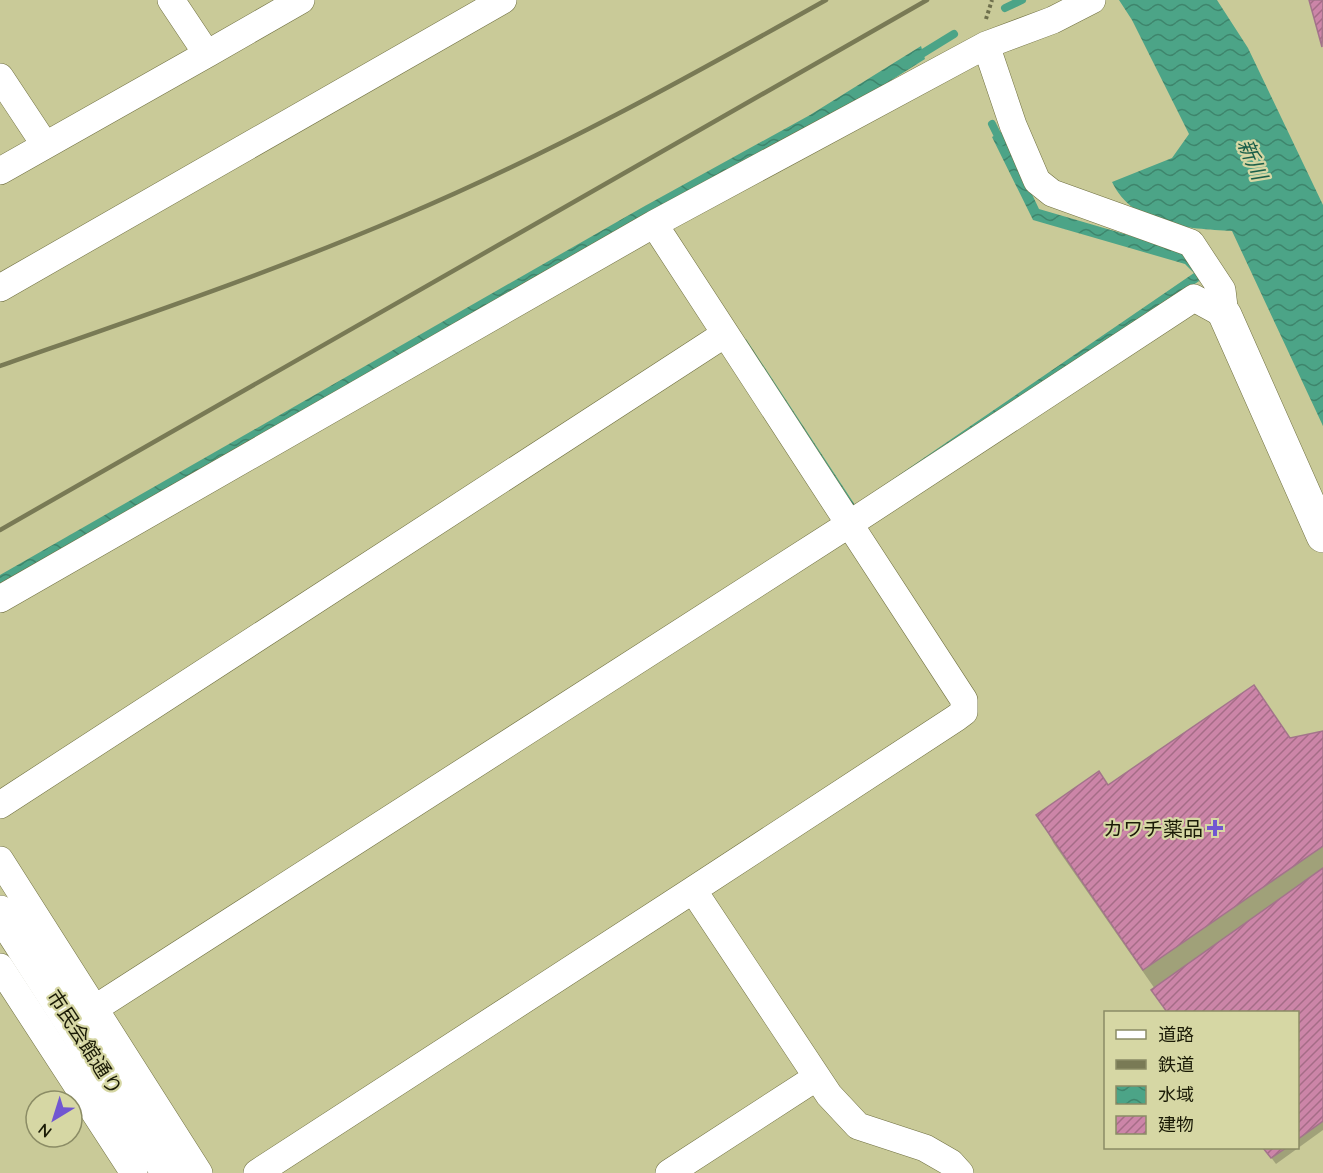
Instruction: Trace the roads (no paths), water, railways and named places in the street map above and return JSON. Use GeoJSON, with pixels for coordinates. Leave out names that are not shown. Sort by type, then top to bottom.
{"type":"FeatureCollection","features":[{"type":"Feature","properties":{"kind":"street"},"geometry":{"type":"LineString","coordinates":[[171,0],[207,54]]}},
{"type":"Feature","properties":{"kind":"street"},"geometry":{"type":"LineString","coordinates":[[0,171],[301,0]]}},
{"type":"Feature","properties":{"kind":"street"},"geometry":{"type":"LineString","coordinates":[[0,288],[503,0]]}},
{"type":"Feature","properties":{"kind":"street"},"geometry":{"type":"LineString","coordinates":[[0,599],[654,224],[986,45],[1053,20],[1092,0]]}},
{"type":"Feature","properties":{"kind":"street"},"geometry":{"type":"LineString","coordinates":[[986,45],[1013,125],[1037,181],[1052,193],[1191,243],[1203,258],[1222,290],[1226,315],[1323,536]]}},
{"type":"Feature","properties":{"kind":"street"},"geometry":{"type":"LineString","coordinates":[[0,77],[45,146]]}},
{"type":"Feature","properties":{"kind":"street"},"geometry":{"type":"LineString","coordinates":[[257,1173],[964,712],[964,700],[851,523],[654,224]]}},
{"type":"Feature","properties":{"kind":"street"},"geometry":{"type":"LineString","coordinates":[[94,1009],[851,523],[1194,298],[1226,315]]}},
{"type":"Feature","properties":{"kind":"street"},"geometry":{"type":"LineString","coordinates":[[0,805],[725,334]]}},
{"type":"Feature","properties":{"kind":"street"},"geometry":{"type":"LineString","coordinates":[[0,860],[199,1173]]}},
{"type":"Feature","properties":{"kind":"street"},"geometry":{"type":"LineString","coordinates":[[693,890],[829,1095],[858,1126],[925,1148],[951,1163],[960,1173]]}},
{"type":"Feature","properties":{"kind":"street","name":"市民会館通り"},"geometry":{"type":"LineString","coordinates":[[0,912],[168,1173]]}},
{"type":"Feature","properties":{"kind":"street"},"geometry":{"type":"LineString","coordinates":[[0,967],[134,1173]]}},
{"type":"Feature","properties":{"kind":"street"},"geometry":{"type":"LineString","coordinates":[[669,1173],[817,1077]]}},
{"type":"Feature","properties":{"kind":"water","name":"新川"},"geometry":{"type":"Polygon","coordinates":[[[1119,0],[1217,0],[1248,48],[1323,205],[1323,426],[1232,231],[1180,226],[1148,216],[1134,208],[1122,197],[1112,182],[1172,158],[1189,134],[1132,20],[1119,0]]]}},
{"type":"Feature","properties":{"kind":"water"},"geometry":{"type":"Polygon","coordinates":[[[921,46],[925,59],[817,127],[0,591],[0,575],[643,207],[810,115],[921,46]]]}},
{"type":"Feature","properties":{"kind":"water"},"geometry":{"type":"Polygon","coordinates":[[[1002,131],[1039,209],[1186,252],[1205,277],[853,517],[735,344],[746,339],[855,505],[1194,273],[1185,264],[1033,220],[992,137],[1002,131]]]}},
{"type":"Feature","properties":{"kind":"waterway"},"geometry":{"type":"LineString","coordinates":[[1005,8],[1022,0]]}},
{"type":"Feature","properties":{"kind":"waterway"},"geometry":{"type":"LineString","coordinates":[[915,58],[954,34]]}},
{"type":"Feature","properties":{"kind":"waterway"},"geometry":{"type":"LineString","coordinates":[[992,124],[1001,142]]}},
{"type":"Feature","properties":{"kind":"railway"},"geometry":{"type":"LineString","coordinates":[[0,366],[252,276],[352,238],[456,193],[563,142],[826,0]]}},
{"type":"Feature","properties":{"kind":"railway"},"geometry":{"type":"LineString","coordinates":[[0,530],[927,0]]}},
{"type":"Feature","properties":{"kind":"place","name":"カワチ薬品"},"geometry":{"type":"Point","coordinates":[1215,828]}}]}
